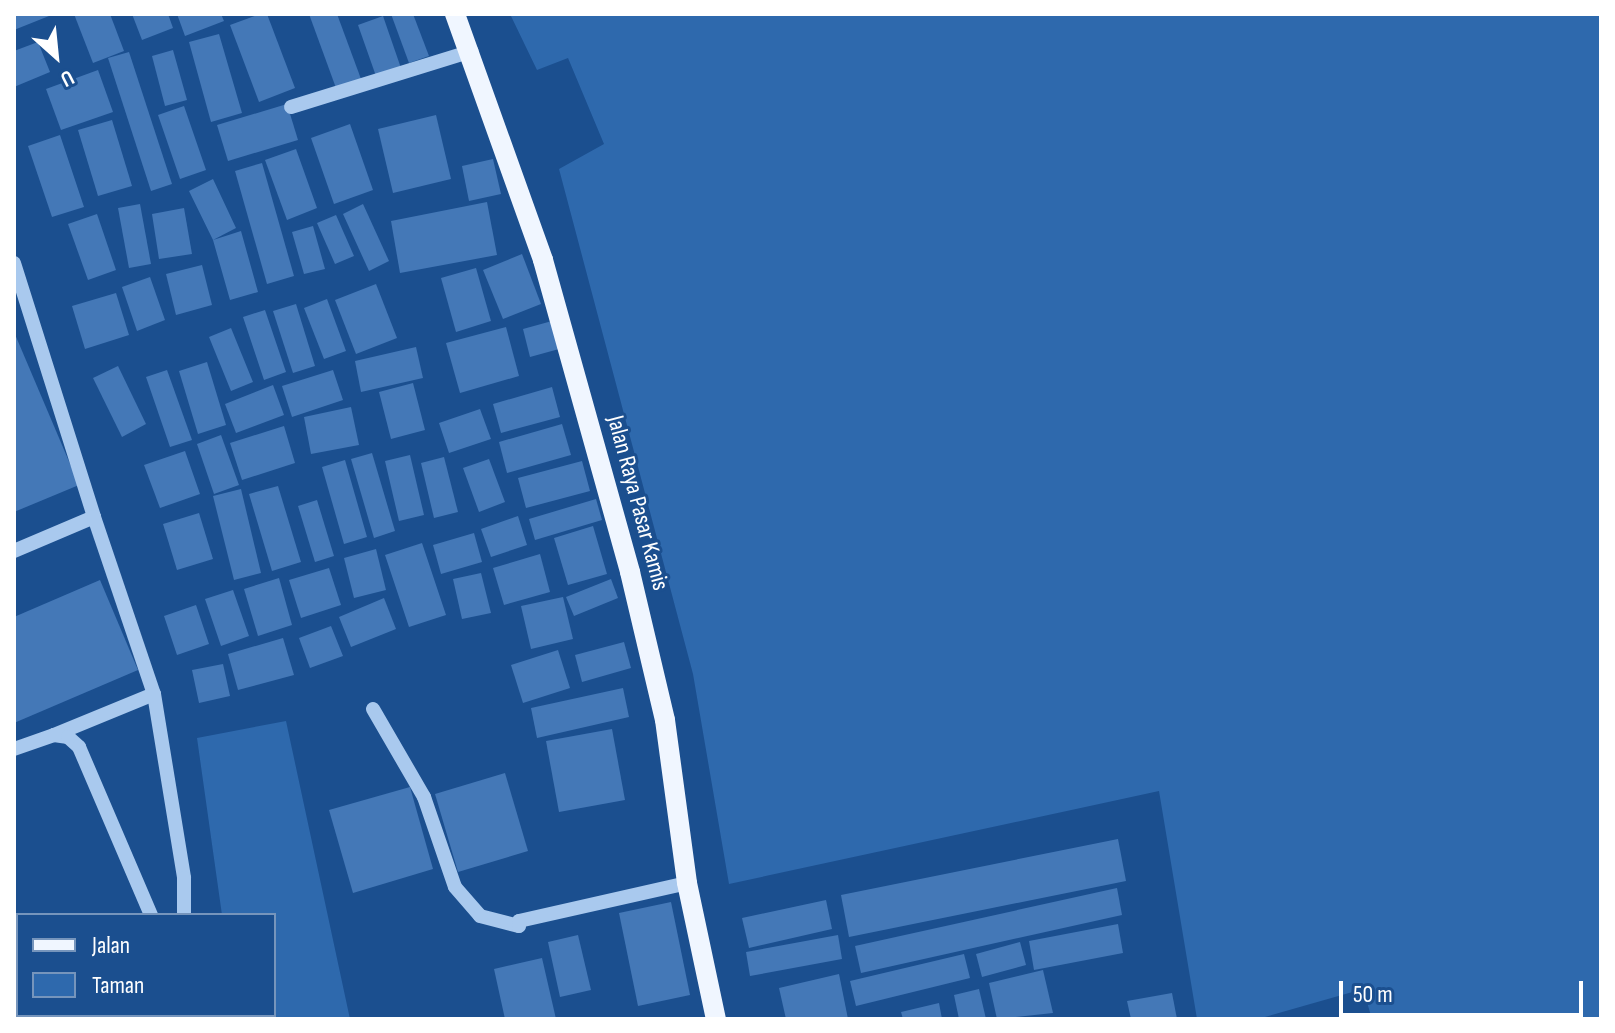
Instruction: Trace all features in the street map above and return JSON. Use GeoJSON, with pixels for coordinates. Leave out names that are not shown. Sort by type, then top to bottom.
{"type":"FeatureCollection","features":[{"type":"Feature","properties":{"kind":"main road","name":"Jalan Raya Pasar Kamis"},"geometry":{"type":"LineString","coordinates":[[455,14],[472,51],[543,260],[630,572],[665,720],[687,883],[716,1019]]}},
{"type":"Feature","properties":{"kind":"street"},"geometry":{"type":"LineString","coordinates":[[291,107],[472,51]]}},
{"type":"Feature","properties":{"kind":"street"},"geometry":{"type":"LineString","coordinates":[[14,263],[154,694],[184,878],[184,913]]}},
{"type":"Feature","properties":{"kind":"street"},"geometry":{"type":"LineString","coordinates":[[14,551],[94,517]]}},
{"type":"Feature","properties":{"kind":"street"},"geometry":{"type":"LineString","coordinates":[[14,749],[154,694]]}},
{"type":"Feature","properties":{"kind":"street"},"geometry":{"type":"LineString","coordinates":[[373,709],[424,797],[455,887],[480,916],[519,926],[519,921],[687,883]]}},
{"type":"Feature","properties":{"kind":"street"},"geometry":{"type":"LineString","coordinates":[[54,735],[68,737],[79,747],[148,913]]}},
{"type":"Feature","properties":{"kind":"green space"},"geometry":{"type":"Polygon","coordinates":[[[510,14],[1601,14],[1601,1019],[1372,1019],[1363,989],[1258,1019],[1197,1019],[1159,791],[729,884],[693,674],[559,169],[604,144],[568,58],[537,70],[510,14]]]}},
{"type":"Feature","properties":{"kind":"green space"},"geometry":{"type":"Polygon","coordinates":[[[286,721],[350,1019],[211,1019],[276,1017],[276,913],[222,913],[197,738],[286,721]]]}},
{"type":"Feature","properties":{"kind":"building"},"geometry":{"type":"Polygon","coordinates":[[[14,14],[54,14],[14,30],[14,14]]]}},
{"type":"Feature","properties":{"kind":"building"},"geometry":{"type":"Polygon","coordinates":[[[74,14],[110,14],[124,51],[93,63],[74,14]]]}},
{"type":"Feature","properties":{"kind":"building"},"geometry":{"type":"Polygon","coordinates":[[[132,14],[168,14],[173,28],[142,40],[132,14]]]}},
{"type":"Feature","properties":{"kind":"building"},"geometry":{"type":"Polygon","coordinates":[[[177,14],[221,14],[224,21],[185,36],[177,14]]]}},
{"type":"Feature","properties":{"kind":"building"},"geometry":{"type":"Polygon","coordinates":[[[267,14],[295,88],[259,102],[230,25],[267,14]]]}},
{"type":"Feature","properties":{"kind":"building"},"geometry":{"type":"Polygon","coordinates":[[[309,14],[337,14],[361,79],[336,88],[309,14]]]}},
{"type":"Feature","properties":{"kind":"building"},"geometry":{"type":"Polygon","coordinates":[[[391,14],[413,14],[429,56],[409,63],[391,14]]]}},
{"type":"Feature","properties":{"kind":"building"},"geometry":{"type":"Polygon","coordinates":[[[383,16],[402,71],[377,79],[358,25],[383,16]]]}},
{"type":"Feature","properties":{"kind":"building"},"geometry":{"type":"Polygon","coordinates":[[[219,34],[242,113],[211,122],[189,42],[219,34]]]}},
{"type":"Feature","properties":{"kind":"building"},"geometry":{"type":"Polygon","coordinates":[[[38,42],[50,72],[14,87],[14,51],[38,42]]]}},
{"type":"Feature","properties":{"kind":"building"},"geometry":{"type":"Polygon","coordinates":[[[173,50],[187,100],[165,106],[152,56],[173,50]]]}},
{"type":"Feature","properties":{"kind":"building"},"geometry":{"type":"Polygon","coordinates":[[[129,52],[172,184],[151,191],[108,58],[129,52]]]}},
{"type":"Feature","properties":{"kind":"building"},"geometry":{"type":"Polygon","coordinates":[[[98,70],[113,112],[61,130],[46,89],[98,70]]]}},
{"type":"Feature","properties":{"kind":"building"},"geometry":{"type":"Polygon","coordinates":[[[287,104],[298,140],[228,161],[217,125],[287,104]]]}},
{"type":"Feature","properties":{"kind":"building"},"geometry":{"type":"Polygon","coordinates":[[[184,106],[206,170],[180,179],[158,115],[184,106]]]}},
{"type":"Feature","properties":{"kind":"building"},"geometry":{"type":"Polygon","coordinates":[[[436,115],[451,179],[393,193],[378,129],[436,115]]]}},
{"type":"Feature","properties":{"kind":"building"},"geometry":{"type":"Polygon","coordinates":[[[112,120],[132,186],[98,196],[78,130],[112,120]]]}},
{"type":"Feature","properties":{"kind":"building"},"geometry":{"type":"Polygon","coordinates":[[[350,124],[373,190],[334,204],[311,138],[350,124]]]}},
{"type":"Feature","properties":{"kind":"building"},"geometry":{"type":"Polygon","coordinates":[[[60,135],[84,207],[52,217],[28,146],[60,135]]]}},
{"type":"Feature","properties":{"kind":"building"},"geometry":{"type":"Polygon","coordinates":[[[296,149],[317,208],[287,220],[265,160],[296,149]]]}},
{"type":"Feature","properties":{"kind":"building"},"geometry":{"type":"Polygon","coordinates":[[[493,159],[501,194],[469,201],[462,166],[493,159]]]}},
{"type":"Feature","properties":{"kind":"building"},"geometry":{"type":"Polygon","coordinates":[[[262,163],[294,276],[267,284],[235,171],[262,163]]]}},
{"type":"Feature","properties":{"kind":"building"},"geometry":{"type":"Polygon","coordinates":[[[213,179],[236,228],[213,240],[189,191],[213,179]]]}},
{"type":"Feature","properties":{"kind":"building"},"geometry":{"type":"Polygon","coordinates":[[[487,202],[497,255],[400,273],[391,221],[487,202]]]}},
{"type":"Feature","properties":{"kind":"building"},"geometry":{"type":"Polygon","coordinates":[[[140,204],[151,264],[129,268],[118,208],[140,204]]]}},
{"type":"Feature","properties":{"kind":"building"},"geometry":{"type":"Polygon","coordinates":[[[363,204],[389,261],[369,271],[343,214],[363,204]]]}},
{"type":"Feature","properties":{"kind":"building"},"geometry":{"type":"Polygon","coordinates":[[[184,208],[192,254],[159,259],[152,214],[184,208]]]}},
{"type":"Feature","properties":{"kind":"building"},"geometry":{"type":"Polygon","coordinates":[[[97,214],[116,270],[88,280],[68,224],[97,214]]]}},
{"type":"Feature","properties":{"kind":"building"},"geometry":{"type":"Polygon","coordinates":[[[336,215],[354,256],[335,264],[317,223],[336,215]]]}},
{"type":"Feature","properties":{"kind":"building"},"geometry":{"type":"Polygon","coordinates":[[[313,226],[325,269],[304,274],[292,232],[313,226]]]}},
{"type":"Feature","properties":{"kind":"building"},"geometry":{"type":"Polygon","coordinates":[[[241,231],[258,292],[230,300],[213,240],[241,231]]]}},
{"type":"Feature","properties":{"kind":"building"},"geometry":{"type":"Polygon","coordinates":[[[522,254],[541,304],[503,319],[483,270],[522,254]]]}},
{"type":"Feature","properties":{"kind":"building"},"geometry":{"type":"Polygon","coordinates":[[[202,265],[212,305],[176,315],[166,274],[202,265]]]}},
{"type":"Feature","properties":{"kind":"building"},"geometry":{"type":"Polygon","coordinates":[[[476,268],[491,321],[456,332],[441,278],[476,268]]]}},
{"type":"Feature","properties":{"kind":"building"},"geometry":{"type":"Polygon","coordinates":[[[150,277],[165,320],[137,331],[122,287],[150,277]]]}},
{"type":"Feature","properties":{"kind":"building"},"geometry":{"type":"Polygon","coordinates":[[[376,284],[397,338],[356,354],[335,300],[376,284]]]}},
{"type":"Feature","properties":{"kind":"building"},"geometry":{"type":"Polygon","coordinates":[[[116,293],[129,335],[85,349],[72,306],[116,293]]]}},
{"type":"Feature","properties":{"kind":"building"},"geometry":{"type":"Polygon","coordinates":[[[327,299],[346,351],[324,359],[304,308],[327,299]]]}},
{"type":"Feature","properties":{"kind":"building"},"geometry":{"type":"Polygon","coordinates":[[[296,304],[315,366],[293,373],[273,311],[296,304]]]}},
{"type":"Feature","properties":{"kind":"building"},"geometry":{"type":"Polygon","coordinates":[[[265,310],[286,372],[264,380],[243,317],[265,310]]]}},
{"type":"Feature","properties":{"kind":"building"},"geometry":{"type":"Polygon","coordinates":[[[552,321],[559,349],[530,357],[523,329],[552,321]]]}},
{"type":"Feature","properties":{"kind":"building"},"geometry":{"type":"Polygon","coordinates":[[[506,327],[519,376],[460,393],[446,343],[506,327]]]}},
{"type":"Feature","properties":{"kind":"building"},"geometry":{"type":"Polygon","coordinates":[[[231,328],[253,382],[231,391],[209,337],[231,328]]]}},
{"type":"Feature","properties":{"kind":"building"},"geometry":{"type":"Polygon","coordinates":[[[14,332],[79,485],[14,512],[14,332]]]}},
{"type":"Feature","properties":{"kind":"building"},"geometry":{"type":"Polygon","coordinates":[[[416,347],[423,378],[361,392],[355,361],[416,347]]]}},
{"type":"Feature","properties":{"kind":"building"},"geometry":{"type":"Polygon","coordinates":[[[207,362],[226,425],[198,434],[179,371],[207,362]]]}},
{"type":"Feature","properties":{"kind":"building"},"geometry":{"type":"Polygon","coordinates":[[[118,366],[146,424],[122,437],[93,378],[118,366]]]}},
{"type":"Feature","properties":{"kind":"building"},"geometry":{"type":"Polygon","coordinates":[[[167,370],[192,440],[170,447],[146,377],[167,370]]]}},
{"type":"Feature","properties":{"kind":"building"},"geometry":{"type":"Polygon","coordinates":[[[333,370],[343,400],[292,417],[282,386],[333,370]]]}},
{"type":"Feature","properties":{"kind":"building"},"geometry":{"type":"Polygon","coordinates":[[[413,383],[425,430],[391,439],[379,392],[413,383]]]}},
{"type":"Feature","properties":{"kind":"building"},"geometry":{"type":"Polygon","coordinates":[[[273,385],[284,415],[236,433],[225,404],[273,385]]]}},
{"type":"Feature","properties":{"kind":"building"},"geometry":{"type":"Polygon","coordinates":[[[552,387],[560,417],[501,433],[493,404],[552,387]]]}},
{"type":"Feature","properties":{"kind":"building"},"geometry":{"type":"Polygon","coordinates":[[[351,407],[359,445],[311,454],[304,417],[351,407]]]}},
{"type":"Feature","properties":{"kind":"building"},"geometry":{"type":"Polygon","coordinates":[[[480,409],[491,439],[449,453],[439,423],[480,409]]]}},
{"type":"Feature","properties":{"kind":"building"},"geometry":{"type":"Polygon","coordinates":[[[562,424],[571,455],[507,473],[499,442],[562,424]]]}},
{"type":"Feature","properties":{"kind":"building"},"geometry":{"type":"Polygon","coordinates":[[[284,426],[295,463],[242,480],[230,443],[284,426]]]}},
{"type":"Feature","properties":{"kind":"building"},"geometry":{"type":"Polygon","coordinates":[[[221,435],[239,485],[214,494],[197,444],[221,435]]]}},
{"type":"Feature","properties":{"kind":"building"},"geometry":{"type":"Polygon","coordinates":[[[185,451],[200,494],[160,508],[144,465],[185,451]]]}},
{"type":"Feature","properties":{"kind":"building"},"geometry":{"type":"Polygon","coordinates":[[[372,453],[395,531],[374,538],[351,459],[372,453]]]}},
{"type":"Feature","properties":{"kind":"building"},"geometry":{"type":"Polygon","coordinates":[[[410,455],[424,515],[399,521],[385,461],[410,455]]]}},
{"type":"Feature","properties":{"kind":"building"},"geometry":{"type":"Polygon","coordinates":[[[444,457],[458,512],[434,518],[421,463],[444,457]]]}},
{"type":"Feature","properties":{"kind":"building"},"geometry":{"type":"Polygon","coordinates":[[[489,459],[505,502],[479,512],[463,468],[489,459]]]}},
{"type":"Feature","properties":{"kind":"building"},"geometry":{"type":"Polygon","coordinates":[[[345,460],[367,537],[344,544],[322,467],[345,460]]]}},
{"type":"Feature","properties":{"kind":"building"},"geometry":{"type":"Polygon","coordinates":[[[582,461],[590,491],[526,508],[518,478],[582,461]]]}},
{"type":"Feature","properties":{"kind":"building"},"geometry":{"type":"Polygon","coordinates":[[[278,486],[301,562],[272,571],[249,494],[278,486]]]}},
{"type":"Feature","properties":{"kind":"building"},"geometry":{"type":"Polygon","coordinates":[[[241,489],[261,573],[234,580],[213,496],[241,489]]]}},
{"type":"Feature","properties":{"kind":"building"},"geometry":{"type":"Polygon","coordinates":[[[596,499],[602,520],[535,540],[529,519],[596,499]]]}},
{"type":"Feature","properties":{"kind":"building"},"geometry":{"type":"Polygon","coordinates":[[[317,500],[334,556],[315,562],[298,506],[317,500]]]}},
{"type":"Feature","properties":{"kind":"building"},"geometry":{"type":"Polygon","coordinates":[[[199,513],[213,559],[177,570],[163,524],[199,513]]]}},
{"type":"Feature","properties":{"kind":"building"},"geometry":{"type":"Polygon","coordinates":[[[518,516],[527,545],[491,557],[481,529],[518,516]]]}},
{"type":"Feature","properties":{"kind":"building"},"geometry":{"type":"Polygon","coordinates":[[[593,526],[607,574],[568,585],[554,538],[593,526]]]}},
{"type":"Feature","properties":{"kind":"building"},"geometry":{"type":"Polygon","coordinates":[[[474,533],[482,562],[441,574],[433,545],[474,533]]]}},
{"type":"Feature","properties":{"kind":"building"},"geometry":{"type":"Polygon","coordinates":[[[422,543],[446,615],[409,627],[385,555],[422,543]]]}},
{"type":"Feature","properties":{"kind":"building"},"geometry":{"type":"Polygon","coordinates":[[[376,549],[386,590],[354,598],[344,558],[376,549]]]}},
{"type":"Feature","properties":{"kind":"building"},"geometry":{"type":"Polygon","coordinates":[[[540,554],[550,592],[504,605],[493,568],[540,554]]]}},
{"type":"Feature","properties":{"kind":"building"},"geometry":{"type":"Polygon","coordinates":[[[329,568],[341,605],[301,618],[289,580],[329,568]]]}},
{"type":"Feature","properties":{"kind":"building"},"geometry":{"type":"Polygon","coordinates":[[[481,573],[491,613],[462,619],[453,579],[481,573]]]}},
{"type":"Feature","properties":{"kind":"building"},"geometry":{"type":"Polygon","coordinates":[[[279,578],[292,625],[258,636],[244,589],[279,578]]]}},
{"type":"Feature","properties":{"kind":"building"},"geometry":{"type":"Polygon","coordinates":[[[611,579],[618,598],[574,616],[566,597],[611,579]]]}},
{"type":"Feature","properties":{"kind":"building"},"geometry":{"type":"Polygon","coordinates":[[[100,580],[138,670],[14,723],[14,617],[100,580]]]}},
{"type":"Feature","properties":{"kind":"building"},"geometry":{"type":"Polygon","coordinates":[[[233,590],[249,636],[221,646],[205,599],[233,590]]]}},
{"type":"Feature","properties":{"kind":"building"},"geometry":{"type":"Polygon","coordinates":[[[563,597],[573,639],[531,649],[521,606],[563,597]]]}},
{"type":"Feature","properties":{"kind":"building"},"geometry":{"type":"Polygon","coordinates":[[[384,598],[396,629],[351,647],[339,617],[384,598]]]}},
{"type":"Feature","properties":{"kind":"building"},"geometry":{"type":"Polygon","coordinates":[[[196,605],[209,644],[177,655],[164,616],[196,605]]]}},
{"type":"Feature","properties":{"kind":"building"},"geometry":{"type":"Polygon","coordinates":[[[331,626],[343,656],[310,668],[299,638],[331,626]]]}},
{"type":"Feature","properties":{"kind":"building"},"geometry":{"type":"Polygon","coordinates":[[[283,638],[294,675],[238,690],[228,654],[283,638]]]}},
{"type":"Feature","properties":{"kind":"building"},"geometry":{"type":"Polygon","coordinates":[[[624,642],[631,668],[582,682],[575,655],[624,642]]]}},
{"type":"Feature","properties":{"kind":"building"},"geometry":{"type":"Polygon","coordinates":[[[558,650],[570,688],[523,703],[511,665],[558,650]]]}},
{"type":"Feature","properties":{"kind":"building"},"geometry":{"type":"Polygon","coordinates":[[[223,664],[230,696],[199,703],[192,670],[223,664]]]}},
{"type":"Feature","properties":{"kind":"building"},"geometry":{"type":"Polygon","coordinates":[[[623,688],[629,717],[537,738],[531,708],[623,688]]]}},
{"type":"Feature","properties":{"kind":"building"},"geometry":{"type":"Polygon","coordinates":[[[612,729],[625,800],[559,812],[546,741],[612,729]]]}},
{"type":"Feature","properties":{"kind":"building"},"geometry":{"type":"Polygon","coordinates":[[[505,773],[528,851],[458,872],[435,794],[505,773]]]}},
{"type":"Feature","properties":{"kind":"building"},"geometry":{"type":"Polygon","coordinates":[[[410,787],[433,869],[353,893],[329,810],[410,787]]]}},
{"type":"Feature","properties":{"kind":"building"},"geometry":{"type":"Polygon","coordinates":[[[1118,839],[1126,881],[849,937],[841,895],[1118,839]]]}},
{"type":"Feature","properties":{"kind":"building"},"geometry":{"type":"Polygon","coordinates":[[[1117,888],[1122,915],[861,973],[855,946],[1117,888]]]}},
{"type":"Feature","properties":{"kind":"building"},"geometry":{"type":"Polygon","coordinates":[[[826,900],[832,929],[749,948],[742,918],[826,900]]]}},
{"type":"Feature","properties":{"kind":"building"},"geometry":{"type":"Polygon","coordinates":[[[671,902],[690,995],[638,1006],[619,913],[671,902]]]}},
{"type":"Feature","properties":{"kind":"building"},"geometry":{"type":"Polygon","coordinates":[[[1118,924],[1123,953],[1034,970],[1029,941],[1118,924]]]}},
{"type":"Feature","properties":{"kind":"building"},"geometry":{"type":"Polygon","coordinates":[[[578,935],[591,990],[560,997],[548,942],[578,935]]]}},
{"type":"Feature","properties":{"kind":"building"},"geometry":{"type":"Polygon","coordinates":[[[838,935],[842,959],[750,976],[746,952],[838,935]]]}},
{"type":"Feature","properties":{"kind":"building"},"geometry":{"type":"Polygon","coordinates":[[[1020,942],[1026,965],[982,977],[976,954],[1020,942]]]}},
{"type":"Feature","properties":{"kind":"building"},"geometry":{"type":"Polygon","coordinates":[[[964,954],[970,978],[856,1006],[850,981],[964,954]]]}},
{"type":"Feature","properties":{"kind":"building"},"geometry":{"type":"Polygon","coordinates":[[[542,958],[556,1019],[505,1019],[494,969],[542,958]]]}},
{"type":"Feature","properties":{"kind":"building"},"geometry":{"type":"Polygon","coordinates":[[[1043,970],[1053,1013],[997,1019],[989,983],[1043,970]]]}},
{"type":"Feature","properties":{"kind":"building"},"geometry":{"type":"Polygon","coordinates":[[[839,974],[848,1019],[786,1019],[779,988],[839,974]]]}},
{"type":"Feature","properties":{"kind":"building"},"geometry":{"type":"Polygon","coordinates":[[[979,989],[986,1019],[959,1019],[954,995],[979,989]]]}},
{"type":"Feature","properties":{"kind":"building"},"geometry":{"type":"Polygon","coordinates":[[[1172,993],[1177,1019],[1131,1019],[1127,1001],[1172,993]]]}},
{"type":"Feature","properties":{"kind":"building"},"geometry":{"type":"Polygon","coordinates":[[[16,1000],[16,1017],[59,1017],[14,1019],[16,1000]]]}},
{"type":"Feature","properties":{"kind":"building"},"geometry":{"type":"Polygon","coordinates":[[[939,1003],[942,1019],[903,1019],[901,1012],[939,1003]]]}}]}
